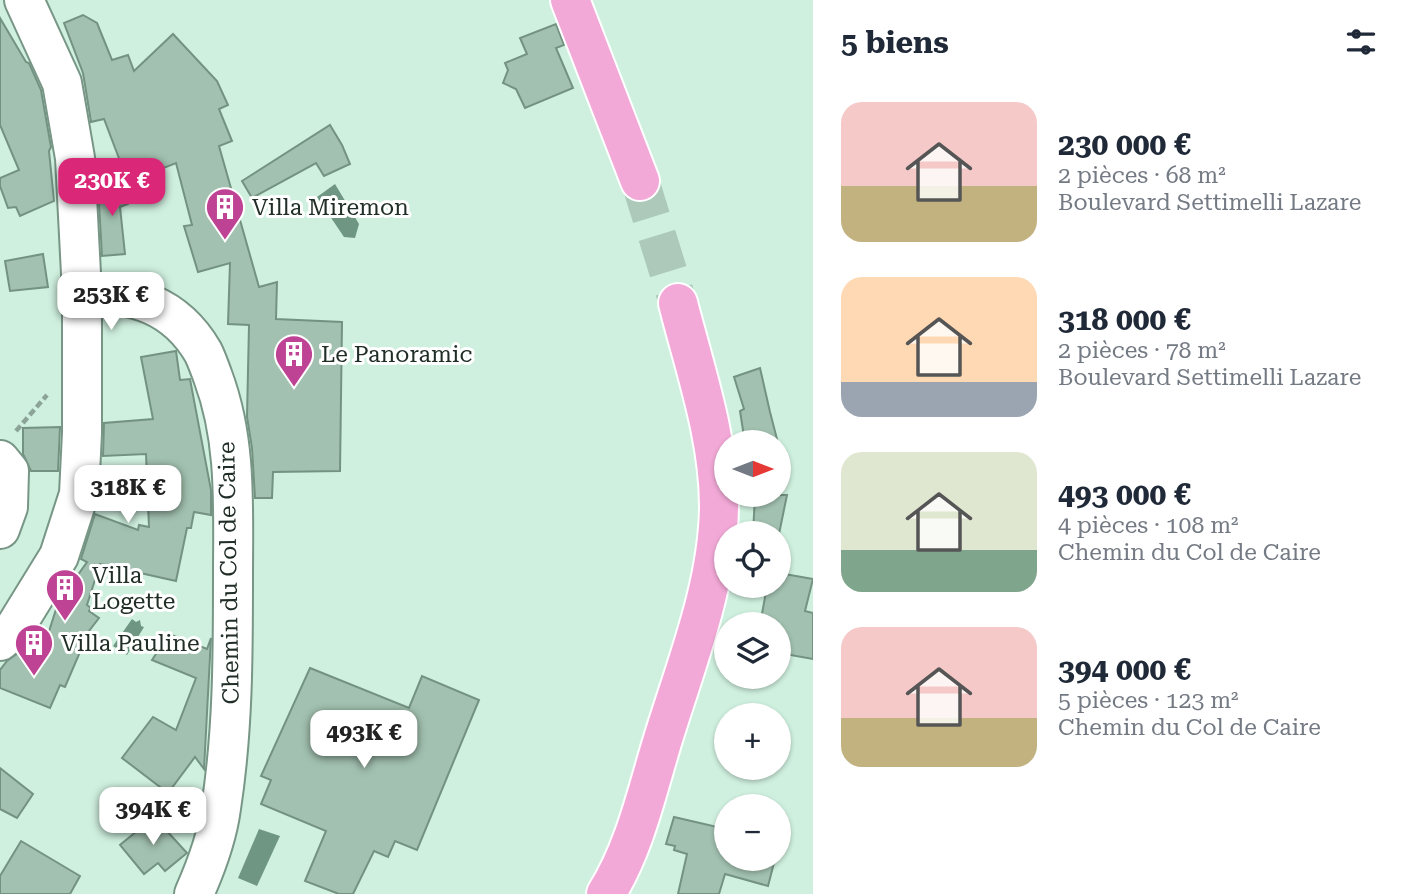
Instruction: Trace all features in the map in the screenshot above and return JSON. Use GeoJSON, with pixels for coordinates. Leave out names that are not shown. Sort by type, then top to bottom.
{"type":"FeatureCollection","features":[{"type":"Feature","properties":{"kind":"main road"},"geometry":{"type":"LineString","coordinates":[[570,0],[640,181]]}},
{"type":"Feature","properties":{"kind":"main road"},"geometry":{"type":"LineString","coordinates":[[606,894],[619,873],[641,812],[703,610],[715,560],[719,508],[716,461],[678,303]]}},
{"type":"Feature","properties":{"kind":"street"},"geometry":{"type":"LineString","coordinates":[[0,641],[14,629],[59,556],[79,494],[82,433],[82,293],[75,158],[62,83],[24,0]]}},
{"type":"Feature","properties":{"kind":"street","name":"Chemin du Col de Caire"},"geometry":{"type":"LineString","coordinates":[[82,293],[116,293],[152,303],[181,324],[203,352],[224,406],[232,467],[233,697],[221,810],[207,864],[194,894]]}},
{"type":"Feature","properties":{"kind":"street"},"geometry":{"type":"LineString","coordinates":[[0,529],[8,508],[9,471],[6,448]]}},
{"type":"Feature","properties":{"kind":"path"},"geometry":{"type":"LineString","coordinates":[[6,448],[55,386]]}},
{"type":"Feature","properties":{"kind":"shaded area"},"geometry":{"type":"Polygon","coordinates":[[[335,184],[359,224],[355,238],[344,237],[317,197],[335,184]]]}},
{"type":"Feature","properties":{"kind":"shaded area"},"geometry":{"type":"Polygon","coordinates":[[[132,619],[136,622],[140,620],[141,626],[144,627],[127,655],[113,646],[132,619]]]}},
{"type":"Feature","properties":{"kind":"shaded area"},"geometry":{"type":"Polygon","coordinates":[[[259,829],[280,836],[257,886],[238,878],[259,829]]]}},
{"type":"Feature","properties":{"kind":"building"},"geometry":{"type":"Polygon","coordinates":[[[83,15],[97,23],[112,60],[128,55],[134,71],[173,34],[217,81],[228,105],[219,109],[232,141],[219,146],[259,287],[277,282],[276,319],[342,322],[340,471],[273,472],[272,498],[255,498],[247,417],[249,325],[228,324],[230,263],[198,272],[184,226],[192,225],[176,163],[128,182],[104,119],[91,122],[83,73],[64,23],[83,15]]]}},
{"type":"Feature","properties":{"kind":"building"},"geometry":{"type":"Polygon","coordinates":[[[0,18],[29,63],[41,90],[51,147],[49,151],[54,201],[20,216],[16,207],[8,208],[0,186],[0,178],[19,170],[0,125],[0,18]]]}},
{"type":"Feature","properties":{"kind":"building"},"geometry":{"type":"Polygon","coordinates":[[[556,24],[564,45],[556,48],[573,88],[525,108],[516,89],[503,83],[508,70],[505,63],[527,54],[520,38],[556,24]]]}},
{"type":"Feature","properties":{"kind":"building"},"geometry":{"type":"Polygon","coordinates":[[[330,125],[350,164],[324,176],[316,163],[252,198],[242,181],[330,125]]]}},
{"type":"Feature","properties":{"kind":"building"},"geometry":{"type":"Polygon","coordinates":[[[118,178],[128,204],[120,207],[125,254],[102,256],[98,186],[118,178]]]}},
{"type":"Feature","properties":{"kind":"building"},"geometry":{"type":"Polygon","coordinates":[[[43,254],[48,287],[10,291],[5,261],[43,254]]]}},
{"type":"Feature","properties":{"kind":"building"},"geometry":{"type":"Polygon","coordinates":[[[176,351],[180,380],[190,379],[211,490],[211,515],[194,512],[191,528],[187,528],[176,581],[100,564],[87,605],[91,608],[89,611],[99,618],[89,631],[65,687],[60,685],[50,708],[0,688],[0,670],[7,661],[29,645],[36,634],[35,665],[38,666],[58,603],[87,562],[81,559],[95,514],[138,530],[139,525],[149,527],[146,454],[103,456],[104,423],[153,419],[141,357],[176,351]]]}},
{"type":"Feature","properties":{"kind":"building"},"geometry":{"type":"Polygon","coordinates":[[[760,368],[775,430],[743,430],[740,411],[744,409],[734,377],[760,368]]]}},
{"type":"Feature","properties":{"kind":"building"},"geometry":{"type":"Polygon","coordinates":[[[60,427],[58,471],[31,471],[23,454],[23,428],[60,427]]]}},
{"type":"Feature","properties":{"kind":"building"},"geometry":{"type":"Polygon","coordinates":[[[754,508],[784,508],[782,521],[754,521],[754,508]]]}},
{"type":"Feature","properties":{"kind":"building"},"geometry":{"type":"Polygon","coordinates":[[[791,575],[813,579],[805,611],[813,613],[813,659],[791,655],[791,612],[762,612],[765,598],[791,598],[791,575]]]}},
{"type":"Feature","properties":{"kind":"building"},"geometry":{"type":"Polygon","coordinates":[[[169,634],[207,649],[211,638],[204,769],[195,757],[168,793],[122,758],[153,717],[176,730],[196,678],[152,660],[169,634]]]}},
{"type":"Feature","properties":{"kind":"building"},"geometry":{"type":"Polygon","coordinates":[[[310,668],[409,708],[422,676],[479,700],[417,850],[395,841],[388,857],[374,851],[353,894],[339,894],[305,881],[326,831],[261,804],[271,780],[261,776],[310,668]]]}},
{"type":"Feature","properties":{"kind":"building"},"geometry":{"type":"Polygon","coordinates":[[[0,768],[33,794],[17,818],[0,809],[0,768]]]}},
{"type":"Feature","properties":{"kind":"building"},"geometry":{"type":"Polygon","coordinates":[[[154,817],[187,853],[165,871],[158,863],[144,874],[120,845],[154,817]]]}},
{"type":"Feature","properties":{"kind":"building"},"geometry":{"type":"Polygon","coordinates":[[[674,817],[714,826],[714,871],[772,871],[768,886],[725,874],[719,894],[678,894],[687,854],[666,844],[674,817]]]}},
{"type":"Feature","properties":{"kind":"building"},"geometry":{"type":"Polygon","coordinates":[[[21,841],[80,876],[70,894],[0,894],[0,876],[21,841]]]}},
{"type":"Feature","properties":{"kind":"tunnel"},"geometry":{"type":"LineString","coordinates":[[640,181],[678,303]]}},
{"type":"Feature","properties":{"kind":"place","name":"Villa Miremon"},"geometry":{"type":"Point","coordinates":[225,241]}},
{"type":"Feature","properties":{"kind":"place","name":"Le Panoramic"},"geometry":{"type":"Point","coordinates":[294,388]}},
{"type":"Feature","properties":{"kind":"place","name":"Villa Logette"},"geometry":{"type":"Point","coordinates":[65,622]}},
{"type":"Feature","properties":{"kind":"place","name":"Villa Pauline"},"geometry":{"type":"Point","coordinates":[34,677]}}]}
